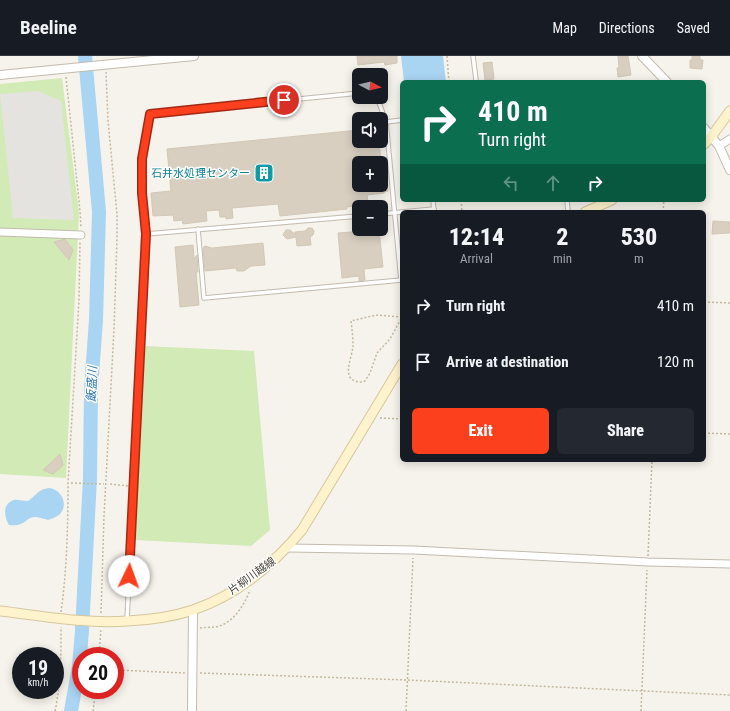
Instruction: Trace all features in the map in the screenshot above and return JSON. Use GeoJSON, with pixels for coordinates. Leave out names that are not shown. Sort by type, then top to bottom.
{"type":"FeatureCollection","features":[{"type":"Feature","properties":{"kind":"main road"},"geometry":{"type":"LineString","coordinates":[[706,142],[730,111]]}},
{"type":"Feature","properties":{"kind":"main road"},"geometry":{"type":"LineString","coordinates":[[590,210],[608,202]]}},
{"type":"Feature","properties":{"kind":"main road","name":"片柳川越線"},"geometry":{"type":"LineString","coordinates":[[0,611],[100,621],[127,621],[166,617],[193,610],[232,591],[267,567],[288,548],[302,530],[320,503],[400,367]]}},
{"type":"Feature","properties":{"kind":"street"},"geometry":{"type":"LineString","coordinates":[[0,75],[194,56]]}},
{"type":"Feature","properties":{"kind":"street"},"geometry":{"type":"LineString","coordinates":[[642,56],[665,80]]}},
{"type":"Feature","properties":{"kind":"street"},"geometry":{"type":"LineString","coordinates":[[706,131],[719,146],[730,169]]}},
{"type":"Feature","properties":{"kind":"street"},"geometry":{"type":"LineString","coordinates":[[719,146],[730,139]]}},
{"type":"Feature","properties":{"kind":"street"},"geometry":{"type":"LineString","coordinates":[[0,232],[80,235]]}},
{"type":"Feature","properties":{"kind":"street"},"geometry":{"type":"LineString","coordinates":[[288,548],[414,550],[648,562],[730,564]]}},
{"type":"Feature","properties":{"kind":"street"},"geometry":{"type":"LineString","coordinates":[[192,711],[193,610]]}},
{"type":"Feature","properties":{"kind":"lane"},"geometry":{"type":"LineString","coordinates":[[473,56],[476,80]]}},
{"type":"Feature","properties":{"kind":"lane"},"geometry":{"type":"LineString","coordinates":[[127,621],[146,234],[142,193],[142,159],[150,114],[352,94]]}},
{"type":"Feature","properties":{"kind":"lane"},"geometry":{"type":"LineString","coordinates":[[388,122],[400,120]]}},
{"type":"Feature","properties":{"kind":"lane"},"geometry":{"type":"LineString","coordinates":[[388,142],[400,261]]}},
{"type":"Feature","properties":{"kind":"lane"},"geometry":{"type":"LineString","coordinates":[[388,214],[400,213]]}},
{"type":"Feature","properties":{"kind":"lane"},"geometry":{"type":"LineString","coordinates":[[146,234],[352,217]]}},
{"type":"Feature","properties":{"kind":"lane"},"geometry":{"type":"LineString","coordinates":[[198,230],[204,298],[400,280]]}},
{"type":"Feature","properties":{"kind":"path"},"geometry":{"type":"LineString","coordinates":[[447,56],[449,80]]}},
{"type":"Feature","properties":{"kind":"path"},"geometry":{"type":"LineString","coordinates":[[99,647],[117,238],[117,214],[108,121],[107,84],[103,65]]}},
{"type":"Feature","properties":{"kind":"path"},"geometry":{"type":"LineString","coordinates":[[55,711],[60,685],[66,567],[68,483],[79,300],[80,211],[66,69]]}},
{"type":"Feature","properties":{"kind":"path"},"geometry":{"type":"LineString","coordinates":[[706,302],[730,303]]}},
{"type":"Feature","properties":{"kind":"path"},"geometry":{"type":"LineString","coordinates":[[400,317],[376,314],[351,321],[353,342],[348,371],[350,377],[354,381],[362,382],[367,378],[377,353],[390,339],[400,321]]}},
{"type":"Feature","properties":{"kind":"path"},"geometry":{"type":"LineString","coordinates":[[370,418],[400,419]]}},
{"type":"Feature","properties":{"kind":"path"},"geometry":{"type":"LineString","coordinates":[[706,433],[730,434]]}},
{"type":"Feature","properties":{"kind":"path"},"geometry":{"type":"LineString","coordinates":[[641,711],[652,462]]}},
{"type":"Feature","properties":{"kind":"path"},"geometry":{"type":"LineString","coordinates":[[71,483],[104,484]]}},
{"type":"Feature","properties":{"kind":"path"},"geometry":{"type":"LineString","coordinates":[[110,484],[133,486]]}},
{"type":"Feature","properties":{"kind":"path"},"geometry":{"type":"LineString","coordinates":[[406,711],[414,550]]}},
{"type":"Feature","properties":{"kind":"path"},"geometry":{"type":"LineString","coordinates":[[199,628],[221,626],[228,622],[237,613],[246,600],[254,577]]}},
{"type":"Feature","properties":{"kind":"path"},"geometry":{"type":"LineString","coordinates":[[124,670],[407,680],[730,695]]}},
{"type":"Feature","properties":{"kind":"path"},"geometry":{"type":"LineString","coordinates":[[93,711],[95,699]]}},
{"type":"Feature","properties":{"kind":"green space"},"geometry":{"type":"Polygon","coordinates":[[[62,78],[79,212],[66,478],[0,474],[0,84],[62,78]]]}},
{"type":"Feature","properties":{"kind":"green space"},"geometry":{"type":"Polygon","coordinates":[[[144,346],[254,351],[270,530],[251,546],[135,540],[144,346]]]}},
{"type":"Feature","properties":{"kind":"shaded area"},"geometry":{"type":"Polygon","coordinates":[[[38,91],[61,101],[74,220],[13,218],[0,94],[38,91]]]}},
{"type":"Feature","properties":{"kind":"water"},"geometry":{"type":"Polygon","coordinates":[[[401,56],[443,56],[446,80],[404,80],[401,56]]]}},
{"type":"Feature","properties":{"kind":"water"},"geometry":{"type":"Polygon","coordinates":[[[49,488],[57,491],[64,502],[63,510],[60,514],[48,520],[35,517],[19,525],[9,525],[5,514],[7,504],[14,500],[28,501],[40,491],[49,488]]]}},
{"type":"Feature","properties":{"kind":"building"},"geometry":{"type":"Polygon","coordinates":[[[357,56],[397,56],[397,63],[385,65],[384,62],[358,65],[357,56]]]}},
{"type":"Feature","properties":{"kind":"building"},"geometry":{"type":"Polygon","coordinates":[[[618,56],[628,56],[631,75],[618,77],[618,56]]]}},
{"type":"Feature","properties":{"kind":"building"},"geometry":{"type":"Polygon","coordinates":[[[692,56],[700,56],[700,60],[703,60],[702,69],[690,68],[690,60],[692,60],[692,56]]]}},
{"type":"Feature","properties":{"kind":"building"},"geometry":{"type":"Polygon","coordinates":[[[492,62],[494,79],[485,80],[483,63],[492,62]]]}},
{"type":"Feature","properties":{"kind":"building","name":"石井水処理センター"},"geometry":{"type":"Polygon","coordinates":[[[352,131],[352,148],[380,148],[380,156],[352,156],[352,192],[384,193],[367,195],[368,200],[352,200],[352,206],[346,207],[347,209],[280,216],[278,204],[232,208],[233,218],[226,219],[226,217],[220,217],[219,210],[206,211],[207,221],[183,224],[182,220],[174,221],[173,215],[153,216],[151,193],[171,191],[167,149],[352,131]]]}},
{"type":"Feature","properties":{"kind":"building"},"geometry":{"type":"Polygon","coordinates":[[[713,221],[730,222],[730,233],[712,234],[713,221]]]}},
{"type":"Feature","properties":{"kind":"building"},"geometry":{"type":"Polygon","coordinates":[[[308,228],[312,228],[314,231],[313,235],[310,237],[311,245],[297,246],[296,237],[287,239],[283,235],[286,230],[290,230],[296,235],[295,232],[305,231],[308,228]]]}},
{"type":"Feature","properties":{"kind":"building"},"geometry":{"type":"Polygon","coordinates":[[[352,232],[352,236],[380,236],[383,267],[364,269],[365,280],[359,281],[359,276],[342,278],[338,233],[352,232]]]}},
{"type":"Feature","properties":{"kind":"building"},"geometry":{"type":"Polygon","coordinates":[[[65,239],[73,250],[69,260],[54,242],[65,239]]]}},
{"type":"Feature","properties":{"kind":"building"},"geometry":{"type":"Polygon","coordinates":[[[263,243],[265,265],[251,266],[244,271],[237,271],[236,268],[205,271],[203,248],[205,246],[212,248],[263,243]]]}},
{"type":"Feature","properties":{"kind":"building"},"geometry":{"type":"Polygon","coordinates":[[[193,245],[194,259],[197,255],[198,272],[196,272],[199,305],[180,307],[175,247],[193,245]]]}},
{"type":"Feature","properties":{"kind":"building"},"geometry":{"type":"Polygon","coordinates":[[[60,454],[63,465],[53,474],[43,470],[60,454]]]}},
{"type":"Feature","properties":{"kind":"waterway","name":"飯盛川"},"geometry":{"type":"LineString","coordinates":[[71,711],[79,666],[82,631],[90,478],[91,389],[96,320],[99,212],[85,56]]}},
{"type":"Feature","properties":{"kind":"place","name":"石井水処理センター"},"geometry":{"type":"Point","coordinates":[264,173]}},
{"type":"Feature","properties":{"kind":"route"},"geometry":{"type":"LineString","coordinates":[[129,576],[146,234],[142,193],[142,159],[150,114],[284,100]]}}]}
